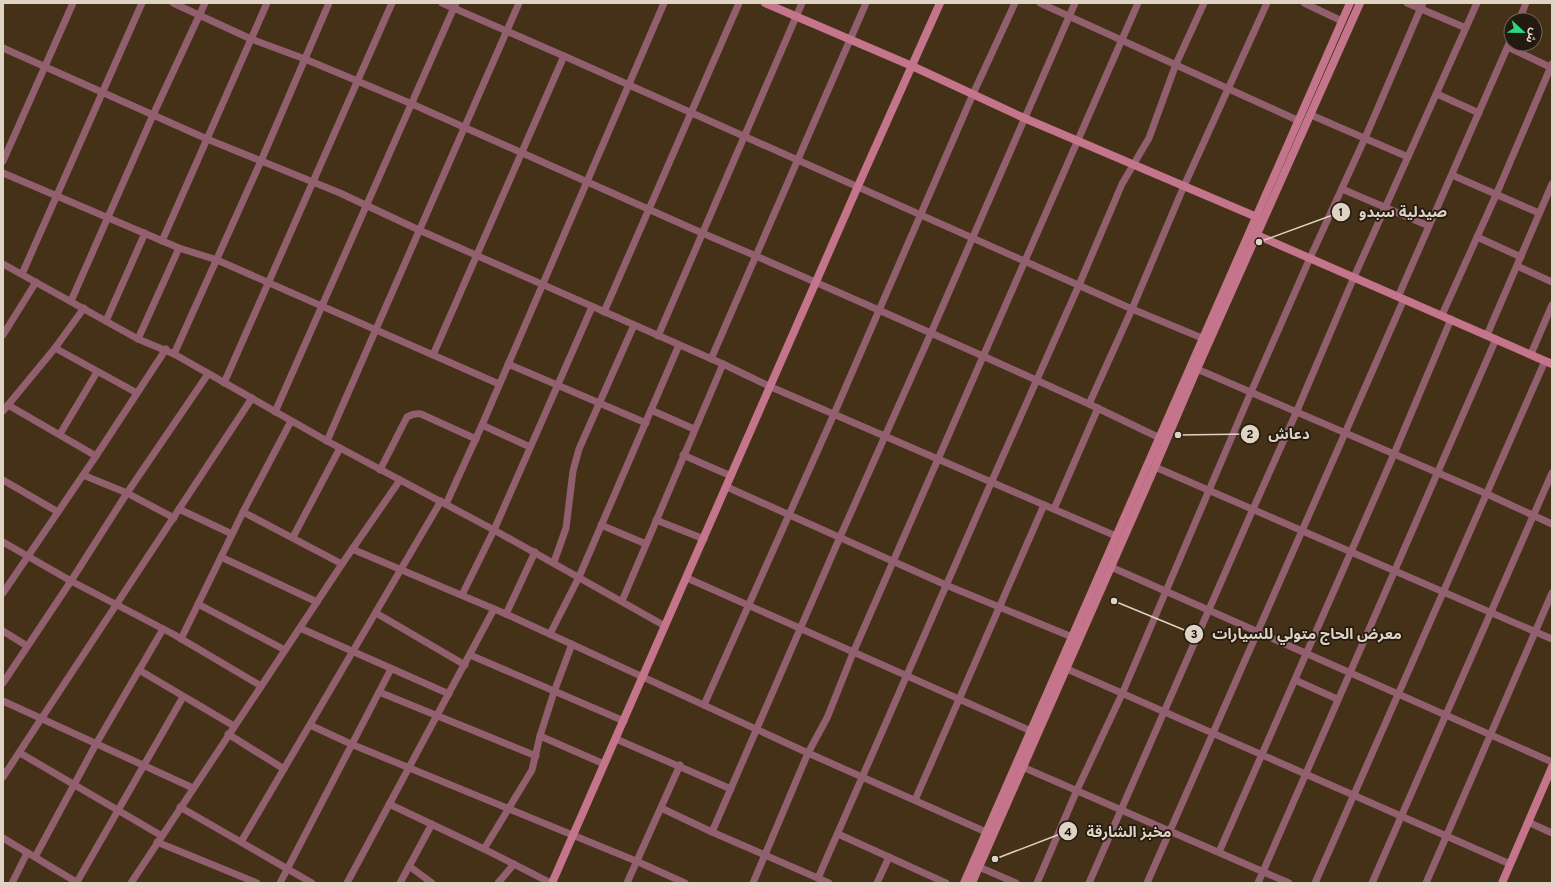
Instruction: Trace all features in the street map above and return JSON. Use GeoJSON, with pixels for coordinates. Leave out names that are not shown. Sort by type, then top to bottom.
{"type":"FeatureCollection","features":[{"type":"Feature","properties":{"kind":"street"},"geometry":{"type":"LineString","coordinates":[[3,161],[73,3]]}},
{"type":"Feature","properties":{"kind":"street"},"geometry":{"type":"LineString","coordinates":[[22,274],[142,3]]}},
{"type":"Feature","properties":{"kind":"street"},"geometry":{"type":"LineString","coordinates":[[173,3],[251,39],[305,59],[412,104],[983,356],[1163,439]]}},
{"type":"Feature","properties":{"kind":"street"},"geometry":{"type":"LineString","coordinates":[[71,301],[153,115],[205,3]]}},
{"type":"Feature","properties":{"kind":"street"},"geometry":{"type":"LineString","coordinates":[[162,241],[267,3]]}},
{"type":"Feature","properties":{"kind":"street"},"geometry":{"type":"LineString","coordinates":[[174,354],[261,161],[329,3]]}},
{"type":"Feature","properties":{"kind":"street"},"geometry":{"type":"LineString","coordinates":[[224,383],[392,3]]}},
{"type":"Feature","properties":{"kind":"street"},"geometry":{"type":"LineString","coordinates":[[442,3],[455,6],[506,31],[690,113],[1025,260],[1132,309],[1202,338]]}},
{"type":"Feature","properties":{"kind":"street"},"geometry":{"type":"LineString","coordinates":[[327,441],[518,3]]}},
{"type":"Feature","properties":{"kind":"street"},"geometry":{"type":"LineString","coordinates":[[242,842],[402,569],[444,502],[476,439],[664,3]]}},
{"type":"Feature","properties":{"kind":"street"},"geometry":{"type":"LineString","coordinates":[[604,312],[739,3]]}},
{"type":"Feature","properties":{"kind":"street"},"geometry":{"type":"LineString","coordinates":[[765,3],[912,66],[1024,118],[1259,218]]}},
{"type":"Feature","properties":{"kind":"street"},"geometry":{"type":"LineString","coordinates":[[658,336],[802,3]]}},
{"type":"Feature","properties":{"kind":"street"},"geometry":{"type":"LineString","coordinates":[[711,359],[866,3]]}},
{"type":"Feature","properties":{"kind":"street"},"geometry":{"type":"LineString","coordinates":[[389,804],[552,883],[858,186],[940,3]]}},
{"type":"Feature","properties":{"kind":"street"},"geometry":{"type":"LineString","coordinates":[[704,705],[922,215],[973,94],[1015,3]]}},
{"type":"Feature","properties":{"kind":"street"},"geometry":{"type":"LineString","coordinates":[[1040,3],[1297,120]]}},
{"type":"Feature","properties":{"kind":"street"},"geometry":{"type":"LineString","coordinates":[[712,832],[1075,3]]}},
{"type":"Feature","properties":{"kind":"street"},"geometry":{"type":"LineString","coordinates":[[753,883],[808,753],[827,718],[853,652],[1138,3]]}},
{"type":"Feature","properties":{"kind":"street"},"geometry":{"type":"LineString","coordinates":[[818,878],[1122,184],[1143,149],[1154,124],[1176,64],[1204,3]]}},
{"type":"Feature","properties":{"kind":"street"},"geometry":{"type":"LineString","coordinates":[[1089,404],[1132,309],[1184,186],[1267,3]]}},
{"type":"Feature","properties":{"kind":"street"},"geometry":{"type":"LineString","coordinates":[[1304,3],[1342,20]]}},
{"type":"Feature","properties":{"kind":"street"},"geometry":{"type":"LineString","coordinates":[[964,883],[986,832],[1020,766],[1066,669],[1111,567],[1138,497],[1196,369],[1253,233],[1297,120],[1350,3]]}},
{"type":"Feature","properties":{"kind":"street"},"geometry":{"type":"LineString","coordinates":[[1259,218],[1311,115],[1360,3]]}},
{"type":"Feature","properties":{"kind":"street"},"geometry":{"type":"LineString","coordinates":[[1407,3],[1422,6],[1466,28]]}},
{"type":"Feature","properties":{"kind":"street"},"geometry":{"type":"LineString","coordinates":[[1089,883],[1210,610],[1354,277],[1477,3]]}},
{"type":"Feature","properties":{"kind":"street"},"geometry":{"type":"LineString","coordinates":[[275,412],[455,6]]}},
{"type":"Feature","properties":{"kind":"street"},"geometry":{"type":"LineString","coordinates":[[1037,883],[1077,790],[1122,694],[1251,392],[1365,138],[1422,6]]}},
{"type":"Feature","properties":{"kind":"street"},"geometry":{"type":"LineString","coordinates":[[3,48],[207,139],[313,182],[885,437],[1116,536]]}},
{"type":"Feature","properties":{"kind":"street"},"geometry":{"type":"LineString","coordinates":[[1147,883],[1346,433],[1429,226],[1506,52]]}},
{"type":"Feature","properties":{"kind":"street"},"geometry":{"type":"LineString","coordinates":[[1442,315],[1552,66],[1520,52]]}},
{"type":"Feature","properties":{"kind":"street"},"geometry":{"type":"LineString","coordinates":[[434,355],[564,56]]}},
{"type":"Feature","properties":{"kind":"street"},"geometry":{"type":"LineString","coordinates":[[1437,94],[1479,113]]}},
{"type":"Feature","properties":{"kind":"street"},"geometry":{"type":"LineString","coordinates":[[1311,115],[1408,157]]}},
{"type":"Feature","properties":{"kind":"street"},"geometry":{"type":"LineString","coordinates":[[3,172],[179,248],[217,260],[375,331],[499,384]]}},
{"type":"Feature","properties":{"kind":"street"},"geometry":{"type":"LineString","coordinates":[[1452,175],[1539,213]]}},
{"type":"Feature","properties":{"kind":"street"},"geometry":{"type":"LineString","coordinates":[[1486,335],[1552,184]]}},
{"type":"Feature","properties":{"kind":"street"},"geometry":{"type":"LineString","coordinates":[[1342,189],[1429,226]]}},
{"type":"Feature","properties":{"kind":"street"},"geometry":{"type":"LineString","coordinates":[[106,321],[145,233]]}},
{"type":"Feature","properties":{"kind":"street"},"geometry":{"type":"LineString","coordinates":[[1253,233],[1549,362],[1487,494],[1315,883]]}},
{"type":"Feature","properties":{"kind":"street"},"geometry":{"type":"LineString","coordinates":[[972,883],[1020,766],[1030,731],[1116,536],[1155,467],[1163,439],[1202,338],[1253,233]]}},
{"type":"Feature","properties":{"kind":"street"},"geometry":{"type":"LineString","coordinates":[[1477,238],[1521,256]]}},
{"type":"Feature","properties":{"kind":"street"},"geometry":{"type":"LineString","coordinates":[[138,339],[179,248]]}},
{"type":"Feature","properties":{"kind":"street"},"geometry":{"type":"LineString","coordinates":[[3,264],[138,339],[166,349],[327,441],[380,470],[444,502],[554,562],[666,626]]}},
{"type":"Feature","properties":{"kind":"street"},"geometry":{"type":"LineString","coordinates":[[1517,266],[1552,282]]}},
{"type":"Feature","properties":{"kind":"street"},"geometry":{"type":"LineString","coordinates":[[3,335],[36,282]]}},
{"type":"Feature","properties":{"kind":"street"},"geometry":{"type":"LineString","coordinates":[[1531,354],[1552,305]]}},
{"type":"Feature","properties":{"kind":"street"},"geometry":{"type":"LineString","coordinates":[[462,595],[494,530],[592,307]]}},
{"type":"Feature","properties":{"kind":"street"},"geometry":{"type":"LineString","coordinates":[[84,308],[54,348],[5,408],[60,434],[96,456]]}},
{"type":"Feature","properties":{"kind":"street"},"geometry":{"type":"LineString","coordinates":[[1219,852],[1307,653],[1350,551],[1394,454],[1451,319]]}},
{"type":"Feature","properties":{"kind":"street"},"geometry":{"type":"LineString","coordinates":[[554,562],[566,528],[571,483],[582,442],[634,325]]}},
{"type":"Feature","properties":{"kind":"street"},"geometry":{"type":"LineString","coordinates":[[1258,883],[1337,699],[1395,571],[1496,339]]}},
{"type":"Feature","properties":{"kind":"street"},"geometry":{"type":"LineString","coordinates":[[550,634],[579,577],[679,345]]}},
{"type":"Feature","properties":{"kind":"street"},"geometry":{"type":"LineString","coordinates":[[54,348],[137,393]]}},
{"type":"Feature","properties":{"kind":"street"},"geometry":{"type":"LineString","coordinates":[[3,592],[96,456],[166,349]]}},
{"type":"Feature","properties":{"kind":"street"},"geometry":{"type":"LineString","coordinates":[[508,364],[600,402],[646,423]]}},
{"type":"Feature","properties":{"kind":"street"},"geometry":{"type":"LineString","coordinates":[[622,601],[723,364]]}},
{"type":"Feature","properties":{"kind":"street"},"geometry":{"type":"LineString","coordinates":[[1196,369],[1487,494],[1552,524]]}},
{"type":"Feature","properties":{"kind":"street"},"geometry":{"type":"LineString","coordinates":[[60,434],[97,372]]}},
{"type":"Feature","properties":{"kind":"street"},"geometry":{"type":"LineString","coordinates":[[3,683],[127,493],[208,374]]}},
{"type":"Feature","properties":{"kind":"street"},"geometry":{"type":"LineString","coordinates":[[3,777],[252,398]]}},
{"type":"Feature","properties":{"kind":"street"},"geometry":{"type":"LineString","coordinates":[[1054,509],[1098,408]]}},
{"type":"Feature","properties":{"kind":"street"},"geometry":{"type":"LineString","coordinates":[[651,410],[694,429]]}},
{"type":"Feature","properties":{"kind":"street"},"geometry":{"type":"LineString","coordinates":[[380,470],[407,417],[415,413],[421,414],[476,439]]}},
{"type":"Feature","properties":{"kind":"street"},"geometry":{"type":"LineString","coordinates":[[181,639],[243,512],[291,420]]}},
{"type":"Feature","properties":{"kind":"street"},"geometry":{"type":"LineString","coordinates":[[482,425],[530,447]]}},
{"type":"Feature","properties":{"kind":"street"},"geometry":{"type":"LineString","coordinates":[[293,537],[340,448]]}},
{"type":"Feature","properties":{"kind":"street"},"geometry":{"type":"LineString","coordinates":[[683,455],[731,476]]}},
{"type":"Feature","properties":{"kind":"street"},"geometry":{"type":"LineString","coordinates":[[1155,467],[1209,489],[1552,639]]}},
{"type":"Feature","properties":{"kind":"street"},"geometry":{"type":"LineString","coordinates":[[1372,883],[1552,473]]}},
{"type":"Feature","properties":{"kind":"street"},"geometry":{"type":"LineString","coordinates":[[83,475],[127,493],[174,518]]}},
{"type":"Feature","properties":{"kind":"street"},"geometry":{"type":"LineString","coordinates":[[3,480],[58,512]]}},
{"type":"Feature","properties":{"kind":"street"},"geometry":{"type":"LineString","coordinates":[[131,883],[228,734],[400,480]]}},
{"type":"Feature","properties":{"kind":"street"},"geometry":{"type":"LineString","coordinates":[[727,487],[946,585],[1072,637]]}},
{"type":"Feature","properties":{"kind":"street"},"geometry":{"type":"LineString","coordinates":[[915,800],[1044,505]]}},
{"type":"Feature","properties":{"kind":"street"},"geometry":{"type":"LineString","coordinates":[[179,509],[232,534]]}},
{"type":"Feature","properties":{"kind":"street"},"geometry":{"type":"LineString","coordinates":[[243,512],[342,564]]}},
{"type":"Feature","properties":{"kind":"street"},"geometry":{"type":"LineString","coordinates":[[656,520],[704,538]]}},
{"type":"Feature","properties":{"kind":"street"},"geometry":{"type":"LineString","coordinates":[[601,525],[646,544]]}},
{"type":"Feature","properties":{"kind":"street"},"geometry":{"type":"LineString","coordinates":[[3,542],[71,581],[181,639],[261,686]]}},
{"type":"Feature","properties":{"kind":"street"},"geometry":{"type":"LineString","coordinates":[[352,549],[506,614],[757,728],[808,753],[986,832]]}},
{"type":"Feature","properties":{"kind":"street"},"geometry":{"type":"LineString","coordinates":[[506,614],[535,552]]}},
{"type":"Feature","properties":{"kind":"street"},"geometry":{"type":"LineString","coordinates":[[221,558],[317,602]]}},
{"type":"Feature","properties":{"kind":"street"},"geometry":{"type":"LineString","coordinates":[[1111,567],[1552,762]]}},
{"type":"Feature","properties":{"kind":"street"},"geometry":{"type":"LineString","coordinates":[[687,578],[1030,731]]}},
{"type":"Feature","properties":{"kind":"street"},"geometry":{"type":"LineString","coordinates":[[1426,883],[1552,593]]}},
{"type":"Feature","properties":{"kind":"street"},"geometry":{"type":"LineString","coordinates":[[198,604],[285,650]]}},
{"type":"Feature","properties":{"kind":"street"},"geometry":{"type":"LineString","coordinates":[[347,883],[494,609]]}},
{"type":"Feature","properties":{"kind":"street"},"geometry":{"type":"LineString","coordinates":[[376,613],[464,665]]}},
{"type":"Feature","properties":{"kind":"street"},"geometry":{"type":"LineString","coordinates":[[300,628],[449,694]]}},
{"type":"Feature","properties":{"kind":"street"},"geometry":{"type":"LineString","coordinates":[[35,857],[96,744],[163,629]]}},
{"type":"Feature","properties":{"kind":"street"},"geometry":{"type":"LineString","coordinates":[[3,631],[27,646]]}},
{"type":"Feature","properties":{"kind":"street"},"geometry":{"type":"LineString","coordinates":[[484,849],[528,779],[554,692],[572,644]]}},
{"type":"Feature","properties":{"kind":"street"},"geometry":{"type":"LineString","coordinates":[[470,655],[624,721]]}},
{"type":"Feature","properties":{"kind":"street"},"geometry":{"type":"LineString","coordinates":[[280,883],[391,669]]}},
{"type":"Feature","properties":{"kind":"street"},"geometry":{"type":"LineString","coordinates":[[1066,669],[1510,864]]}},
{"type":"Feature","properties":{"kind":"street"},"geometry":{"type":"LineString","coordinates":[[139,670],[234,726]]}},
{"type":"Feature","properties":{"kind":"street"},"geometry":{"type":"LineString","coordinates":[[1295,680],[1337,699]]}},
{"type":"Feature","properties":{"kind":"street"},"geometry":{"type":"LineString","coordinates":[[379,692],[536,756]]}},
{"type":"Feature","properties":{"kind":"street"},"geometry":{"type":"LineString","coordinates":[[3,838],[78,882],[183,697]]}},
{"type":"Feature","properties":{"kind":"street"},"geometry":{"type":"LineString","coordinates":[[3,701],[193,788]]}},
{"type":"Feature","properties":{"kind":"street"},"geometry":{"type":"LineString","coordinates":[[310,725],[351,744],[574,835],[685,883]]}},
{"type":"Feature","properties":{"kind":"street"},"geometry":{"type":"LineString","coordinates":[[228,734],[284,769]]}},
{"type":"Feature","properties":{"kind":"street"},"geometry":{"type":"LineString","coordinates":[[540,736],[604,764]]}},
{"type":"Feature","properties":{"kind":"street"},"geometry":{"type":"LineString","coordinates":[[616,738],[680,765],[731,789]]}},
{"type":"Feature","properties":{"kind":"street"},"geometry":{"type":"LineString","coordinates":[[20,753],[162,836]]}},
{"type":"Feature","properties":{"kind":"street"},"geometry":{"type":"LineString","coordinates":[[627,883],[680,765]]}},
{"type":"Feature","properties":{"kind":"street"},"geometry":{"type":"LineString","coordinates":[[1020,766],[1289,883]]}},
{"type":"Feature","properties":{"kind":"street"},"geometry":{"type":"LineString","coordinates":[[1502,883],[1552,767]]}},
{"type":"Feature","properties":{"kind":"street"},"geometry":{"type":"LineString","coordinates":[[180,807],[312,883]]}},
{"type":"Feature","properties":{"kind":"street"},"geometry":{"type":"LineString","coordinates":[[661,808],[829,883]]}},
{"type":"Feature","properties":{"kind":"street"},"geometry":{"type":"LineString","coordinates":[[1528,822],[1552,833]]}},
{"type":"Feature","properties":{"kind":"street"},"geometry":{"type":"LineString","coordinates":[[400,883],[432,824]]}},
{"type":"Feature","properties":{"kind":"street"},"geometry":{"type":"LineString","coordinates":[[838,834],[946,883]]}},
{"type":"Feature","properties":{"kind":"street"},"geometry":{"type":"LineString","coordinates":[[157,842],[257,883]]}},
{"type":"Feature","properties":{"kind":"street"},"geometry":{"type":"LineString","coordinates":[[12,883],[28,853]]}},
{"type":"Feature","properties":{"kind":"street"},"geometry":{"type":"LineString","coordinates":[[877,883],[889,857]]}},
{"type":"Feature","properties":{"kind":"street"},"geometry":{"type":"LineString","coordinates":[[498,883],[514,864]]}},
{"type":"Feature","properties":{"kind":"street"},"geometry":{"type":"LineString","coordinates":[[409,866],[432,883]]}},
{"type":"Feature","properties":{"kind":"street"},"geometry":{"type":"LineString","coordinates":[[979,867],[1016,883]]}},
{"type":"Feature","properties":{"kind":"place","name":"صيدلية سبدو"},"geometry":{"type":"Point","coordinates":[1259,242]}},
{"type":"Feature","properties":{"kind":"place","name":"دعاش"},"geometry":{"type":"Point","coordinates":[1178,435]}},
{"type":"Feature","properties":{"kind":"place","name":"معرض الحاج متولي للسيارات"},"geometry":{"type":"Point","coordinates":[1114,601]}},
{"type":"Feature","properties":{"kind":"place","name":"مخبز الشارقة"},"geometry":{"type":"Point","coordinates":[995,859]}}]}
